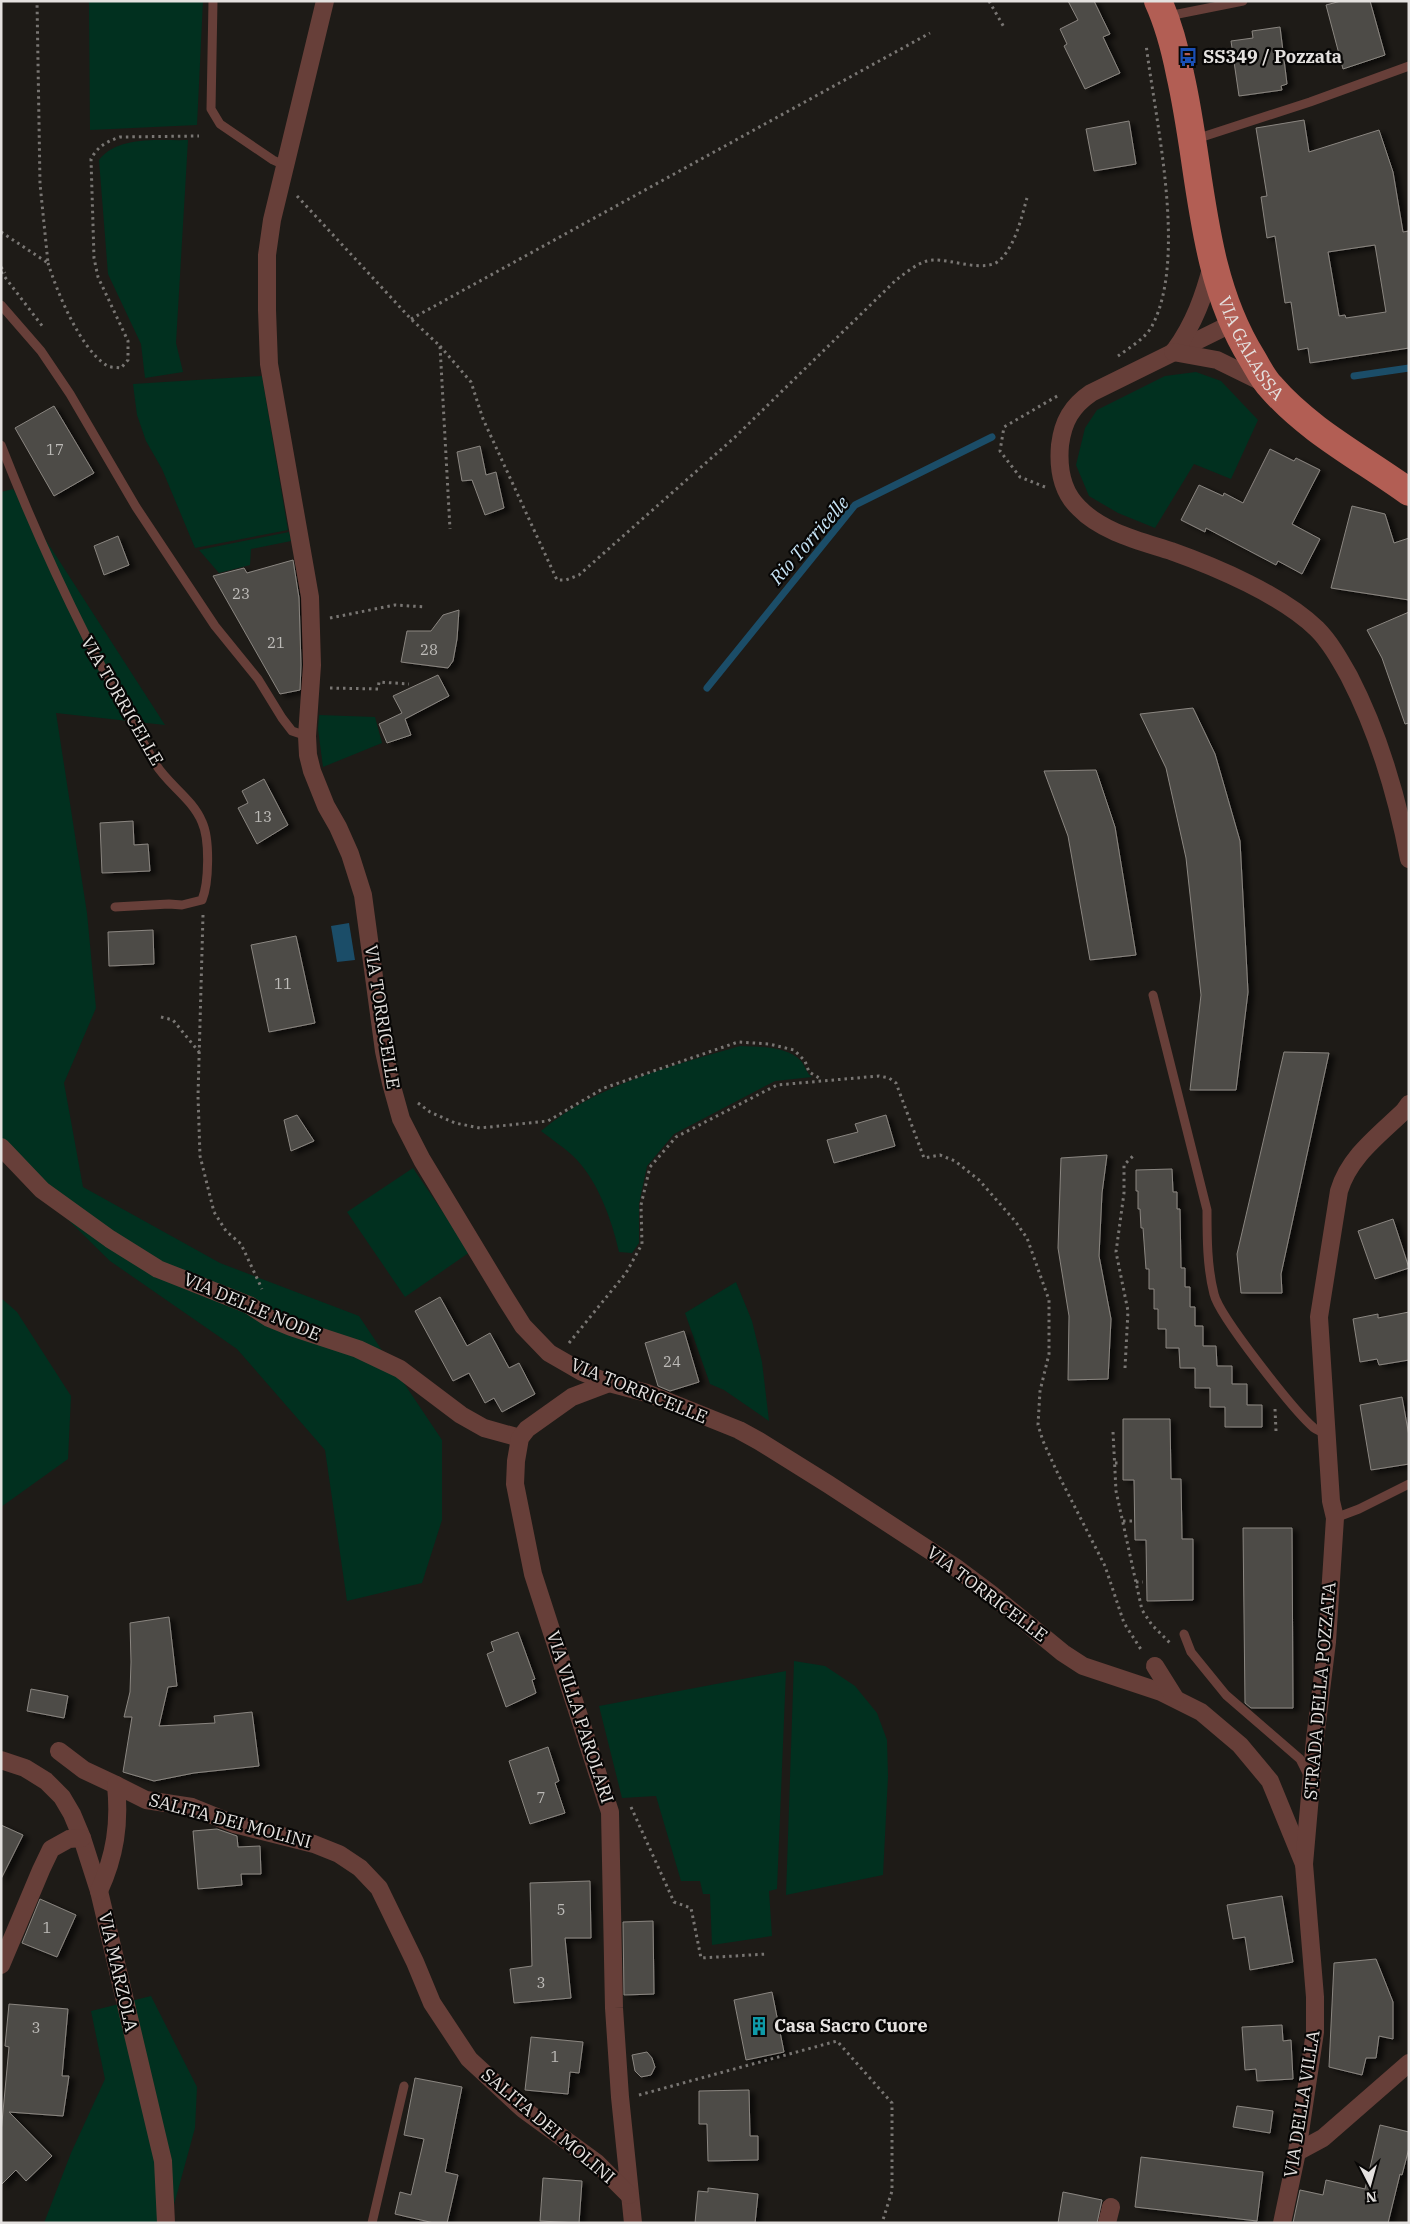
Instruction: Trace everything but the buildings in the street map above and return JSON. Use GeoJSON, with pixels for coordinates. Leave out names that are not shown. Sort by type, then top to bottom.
{"type":"FeatureCollection","features":[{"type":"Feature","properties":{"kind":"main road","name":"VIA GALASSA"},"geometry":{"type":"LineString","coordinates":[[1162,9],[1181,76],[1194,140],[1201,204],[1213,262],[1233,323],[1269,385],[1304,420],[1409,492]]}},
{"type":"Feature","properties":{"kind":"street","name":"VIA TORRICELLE"},"geometry":{"type":"LineString","coordinates":[[325,1],[272,220],[267,255],[266,310],[269,364],[310,597],[312,666],[307,736],[312,772],[326,806],[350,854],[363,895],[384,1051],[391,1083],[401,1119],[422,1160],[510,1306],[523,1326],[540,1344],[582,1372],[609,1383],[647,1393],[739,1430],[759,1441],[955,1567],[1063,1653],[1083,1666],[1175,1698],[1201,1712],[1224,1730],[1257,1763],[1270,1781],[1304,1864]]}},
{"type":"Feature","properties":{"kind":"street"},"geometry":{"type":"LineString","coordinates":[[1173,352],[1192,324],[1213,262]]}},
{"type":"Feature","properties":{"kind":"street"},"geometry":{"type":"LineString","coordinates":[[1233,323],[1091,392],[1078,402],[1070,412],[1062,432],[1059,467],[1068,496],[1079,509],[1102,525],[1206,564],[1244,582],[1297,614],[1317,629],[1338,656],[1356,690],[1384,756],[1409,859]]}},
{"type":"Feature","properties":{"kind":"street"},"geometry":{"type":"LineString","coordinates":[[1173,352],[1216,360],[1269,385]]}},
{"type":"Feature","properties":{"kind":"street","name":"STRADA DELLA POZZATA"},"geometry":{"type":"LineString","coordinates":[[1304,1864],[1327,1642],[1335,1518],[1331,1501],[1319,1317],[1339,1191],[1344,1175],[1353,1160],[1407,1110]]}},
{"type":"Feature","properties":{"kind":"street","name":"VIA DELLE NODE"},"geometry":{"type":"LineString","coordinates":[[1,1147],[42,1190],[110,1239],[158,1269],[249,1305],[269,1318],[291,1327],[358,1349],[400,1369],[461,1415],[484,1428],[520,1438]]}},
{"type":"Feature","properties":{"kind":"street"},"geometry":{"type":"LineString","coordinates":[[520,1438],[528,1429],[572,1397],[609,1383]]}},
{"type":"Feature","properties":{"kind":"street","name":"VIA VILLA PAROLARI"},"geometry":{"type":"LineString","coordinates":[[520,1438],[515,1484],[534,1574],[610,1812],[614,2008],[629,2195]]}},
{"type":"Feature","properties":{"kind":"street","name":"VIA TORRICELLE"},"geometry":{"type":"LineString","coordinates":[[1155,1666],[1175,1698]]}},
{"type":"Feature","properties":{"kind":"street","name":"SALITA DEI MOLINI"},"geometry":{"type":"LineString","coordinates":[[59,1751],[84,1770],[146,1800],[192,1807],[234,1824],[314,1844],[339,1854],[360,1868],[379,1888],[415,1962],[432,2003],[469,2059],[523,2109],[597,2163],[629,2195],[633,2223]]}},
{"type":"Feature","properties":{"kind":"street","name":"VIA MARZOLA"},"geometry":{"type":"LineString","coordinates":[[1,1760],[24,1768],[52,1786],[62,1797],[72,1814],[82,1838],[99,1892],[163,2162],[166,2223]]}},
{"type":"Feature","properties":{"kind":"street"},"geometry":{"type":"LineString","coordinates":[[99,1892],[110,1867],[117,1826],[116,1785]]}},
{"type":"Feature","properties":{"kind":"street"},"geometry":{"type":"LineString","coordinates":[[1,1965],[51,1849],[69,1839],[82,1838]]}},
{"type":"Feature","properties":{"kind":"street","name":"VIA DELLA VILLA"},"geometry":{"type":"LineString","coordinates":[[1282,2223],[1297,2152],[1315,2032],[1315,1997],[1304,1864]]}},
{"type":"Feature","properties":{"kind":"street"},"geometry":{"type":"LineString","coordinates":[[1297,2152],[1323,2138],[1409,2062]]}},
{"type":"Feature","properties":{"kind":"lane"},"geometry":{"type":"LineString","coordinates":[[213,1],[210,109],[220,124],[273,160],[284,165]]}},
{"type":"Feature","properties":{"kind":"lane","name":"VIA GALASSA"},"geometry":{"type":"LineString","coordinates":[[1162,9],[1243,1]]}},
{"type":"Feature","properties":{"kind":"lane"},"geometry":{"type":"LineString","coordinates":[[1194,140],[1310,102],[1409,66]]}},
{"type":"Feature","properties":{"kind":"lane"},"geometry":{"type":"LineString","coordinates":[[1,305],[41,351],[70,394],[136,507],[215,626],[258,679],[282,718],[292,730],[307,736]]}},
{"type":"Feature","properties":{"kind":"lane","name":"VIA TORRICELLE"},"geometry":{"type":"LineString","coordinates":[[1,445],[86,640],[156,765],[177,787],[202,820],[206,831],[207,879],[206,891],[202,900]]}},
{"type":"Feature","properties":{"kind":"lane"},"geometry":{"type":"LineString","coordinates":[[115,907],[169,904],[182,906],[202,900]]}},
{"type":"Feature","properties":{"kind":"lane"},"geometry":{"type":"LineString","coordinates":[[1153,995],[1207,1210],[1207,1233],[1214,1295],[1222,1314],[1281,1390],[1315,1428],[1328,1436]]}},
{"type":"Feature","properties":{"kind":"lane"},"geometry":{"type":"LineString","coordinates":[[1335,1518],[1359,1509],[1409,1484]]}},
{"type":"Feature","properties":{"kind":"lane"},"geometry":{"type":"LineString","coordinates":[[1184,1634],[1191,1652],[1226,1694],[1300,1759],[1311,1782]]}},
{"type":"Feature","properties":{"kind":"lane"},"geometry":{"type":"LineString","coordinates":[[372,2223],[404,2086]]}},
{"type":"Feature","properties":{"kind":"path"},"geometry":{"type":"LineString","coordinates":[[37,1],[40,184],[48,263],[56,289],[90,351],[108,366],[121,368],[128,360],[128,341],[98,277],[94,258],[91,159],[97,148],[108,141],[120,137],[198,136]]}},
{"type":"Feature","properties":{"kind":"path"},"geometry":{"type":"LineString","coordinates":[[989,1],[1005,29]]}},
{"type":"Feature","properties":{"kind":"path"},"geometry":{"type":"LineString","coordinates":[[411,319],[930,33]]}},
{"type":"Feature","properties":{"kind":"path"},"geometry":{"type":"LineString","coordinates":[[1110,361],[1132,346],[1151,328],[1160,309],[1166,283],[1169,248],[1164,168],[1145,38]]}},
{"type":"Feature","properties":{"kind":"path"},"geometry":{"type":"LineString","coordinates":[[299,187],[297,196],[411,319],[440,346],[471,382],[483,419],[557,580],[566,580],[579,575],[734,438],[896,280],[913,267],[932,260],[986,266],[1000,260],[1012,244],[1027,198]]}},
{"type":"Feature","properties":{"kind":"path"},"geometry":{"type":"LineString","coordinates":[[1,232],[48,263]]}},
{"type":"Feature","properties":{"kind":"path"},"geometry":{"type":"LineString","coordinates":[[1,267],[6,276],[1,272]]}},
{"type":"Feature","properties":{"kind":"path"},"geometry":{"type":"LineString","coordinates":[[440,346],[450,529]]}},
{"type":"Feature","properties":{"kind":"path"},"geometry":{"type":"LineString","coordinates":[[1066,390],[1004,427],[1000,451],[1020,477],[1068,496]]}},
{"type":"Feature","properties":{"kind":"path"},"geometry":{"type":"LineString","coordinates":[[311,621],[396,605],[426,607]]}},
{"type":"Feature","properties":{"kind":"path"},"geometry":{"type":"LineString","coordinates":[[310,688],[378,689],[379,682],[409,684]]}},
{"type":"Feature","properties":{"kind":"path"},"geometry":{"type":"LineString","coordinates":[[202,900],[198,1126],[200,1156],[214,1212],[226,1231],[241,1244],[261,1288],[267,1294]]}},
{"type":"Feature","properties":{"kind":"path"},"geometry":{"type":"LineString","coordinates":[[161,1017],[172,1020],[199,1052]]}},
{"type":"Feature","properties":{"kind":"path"},"geometry":{"type":"LineString","coordinates":[[391,1083],[430,1112],[454,1123],[480,1128],[548,1121],[604,1088],[738,1042],[769,1044],[794,1050],[805,1061],[809,1072],[821,1080]]}},
{"type":"Feature","properties":{"kind":"path"},"geometry":{"type":"LineString","coordinates":[[560,1359],[567,1346],[626,1272],[642,1244],[641,1205],[650,1167],[676,1137],[777,1085],[879,1076],[889,1078],[896,1083],[924,1158],[940,1155],[955,1161],[979,1180],[1015,1221],[1027,1238],[1049,1300],[1049,1354],[1040,1391],[1038,1425],[1043,1441],[1105,1566],[1124,1623],[1135,1642],[1155,1666]]}},
{"type":"Feature","properties":{"kind":"path"},"geometry":{"type":"LineString","coordinates":[[1125,1368],[1128,1311],[1116,1252],[1124,1193],[1124,1165],[1134,1156]]}},
{"type":"Feature","properties":{"kind":"path"},"geometry":{"type":"LineString","coordinates":[[1113,1432],[1116,1491],[1145,1617],[1180,1653],[1191,1652]]}},
{"type":"Feature","properties":{"kind":"path"},"geometry":{"type":"LineString","coordinates":[[1115,1463],[1120,1463]]}},
{"type":"Feature","properties":{"kind":"path"},"geometry":{"type":"LineString","coordinates":[[1123,1521],[1132,1521]]}},
{"type":"Feature","properties":{"kind":"path"},"geometry":{"type":"LineString","coordinates":[[1136,1582],[1143,1582]]}},
{"type":"Feature","properties":{"kind":"path"},"geometry":{"type":"LineString","coordinates":[[610,1812],[630,1806],[674,1902],[691,1908],[701,1958],[767,1954]]}},
{"type":"Feature","properties":{"kind":"path"},"geometry":{"type":"LineString","coordinates":[[620,2097],[630,2097],[837,2041],[892,2102],[892,2191],[882,2223]]}},
{"type":"Feature","properties":{"kind":"green space"},"geometry":{"type":"Polygon","coordinates":[[[89,1],[203,1],[197,125],[90,130],[89,1]]]}},
{"type":"Feature","properties":{"kind":"green space"},"geometry":{"type":"Polygon","coordinates":[[[153,140],[188,140],[176,343],[183,372],[145,378],[141,344],[108,274],[99,160],[117,146],[128,143],[153,140]]]}},
{"type":"Feature","properties":{"kind":"green space"},"geometry":{"type":"Polygon","coordinates":[[[1196,372],[1221,381],[1258,420],[1231,479],[1194,464],[1155,528],[1118,513],[1089,496],[1076,465],[1085,428],[1097,410],[1165,376],[1196,372]]]}},
{"type":"Feature","properties":{"kind":"green space"},"geometry":{"type":"Polygon","coordinates":[[[262,376],[288,530],[195,548],[162,469],[146,441],[137,415],[133,384],[262,376]]]}},
{"type":"Feature","properties":{"kind":"green space"},"geometry":{"type":"Polygon","coordinates":[[[13,489],[165,725],[56,713],[87,913],[96,1008],[64,1083],[83,1187],[220,1263],[359,1316],[442,1440],[442,1520],[422,1583],[347,1601],[325,1450],[237,1349],[110,1261],[1,1154],[1,492],[13,489]]]}},
{"type":"Feature","properties":{"kind":"green space"},"geometry":{"type":"Polygon","coordinates":[[[289,532],[291,541],[251,549],[250,565],[219,573],[199,550],[289,532]]]}},
{"type":"Feature","properties":{"kind":"green space"},"geometry":{"type":"Polygon","coordinates":[[[319,715],[375,717],[382,743],[323,767],[318,729],[319,715]]]}},
{"type":"Feature","properties":{"kind":"green space"},"geometry":{"type":"Polygon","coordinates":[[[740,1046],[772,1048],[788,1052],[801,1061],[808,1074],[812,1077],[775,1081],[674,1134],[647,1166],[639,1204],[639,1243],[632,1253],[619,1252],[608,1213],[589,1175],[572,1155],[541,1131],[585,1101],[610,1089],[661,1070],[740,1046]]]}},
{"type":"Feature","properties":{"kind":"green space"},"geometry":{"type":"Polygon","coordinates":[[[413,1168],[470,1252],[405,1297],[347,1212],[413,1168]]]}},
{"type":"Feature","properties":{"kind":"green space"},"geometry":{"type":"Polygon","coordinates":[[[736,1282],[752,1321],[762,1362],[769,1421],[724,1390],[710,1384],[685,1313],[736,1282]]]}},
{"type":"Feature","properties":{"kind":"green space"},"geometry":{"type":"Polygon","coordinates":[[[1,1298],[17,1312],[71,1396],[68,1459],[1,1507],[1,1298]]]}},
{"type":"Feature","properties":{"kind":"green space"},"geometry":{"type":"Polygon","coordinates":[[[794,1661],[825,1666],[855,1686],[877,1713],[887,1740],[888,1777],[883,1875],[786,1895],[794,1661]]]}},
{"type":"Feature","properties":{"kind":"green space"},"geometry":{"type":"Polygon","coordinates":[[[786,1671],[777,1889],[769,1891],[772,1936],[712,1945],[710,1894],[703,1894],[700,1881],[681,1881],[656,1796],[622,1798],[599,1706],[786,1671]]]}},
{"type":"Feature","properties":{"kind":"green space"},"geometry":{"type":"Polygon","coordinates":[[[151,1996],[197,2087],[195,2128],[169,2223],[44,2223],[71,2153],[105,2079],[91,2011],[151,1996]]]}},
{"type":"Feature","properties":{"kind":"water"},"geometry":{"type":"Polygon","coordinates":[[[349,923],[355,960],[337,962],[331,926],[349,923]]]}},
{"type":"Feature","properties":{"kind":"waterway","name":"Rio Torricelle"},"geometry":{"type":"LineString","coordinates":[[1354,376],[1409,368]]}},
{"type":"Feature","properties":{"kind":"waterway","name":"Rio Torricelle"},"geometry":{"type":"LineString","coordinates":[[707,688],[855,505],[992,437]]}},
{"type":"Feature","properties":{"kind":"place","name":"SS349 / Pozzata"},"geometry":{"type":"Point","coordinates":[1188,57]}},
{"type":"Feature","properties":{"kind":"place","name":"Casa Sacro Cuore"},"geometry":{"type":"Point","coordinates":[759,2026]}}]}
